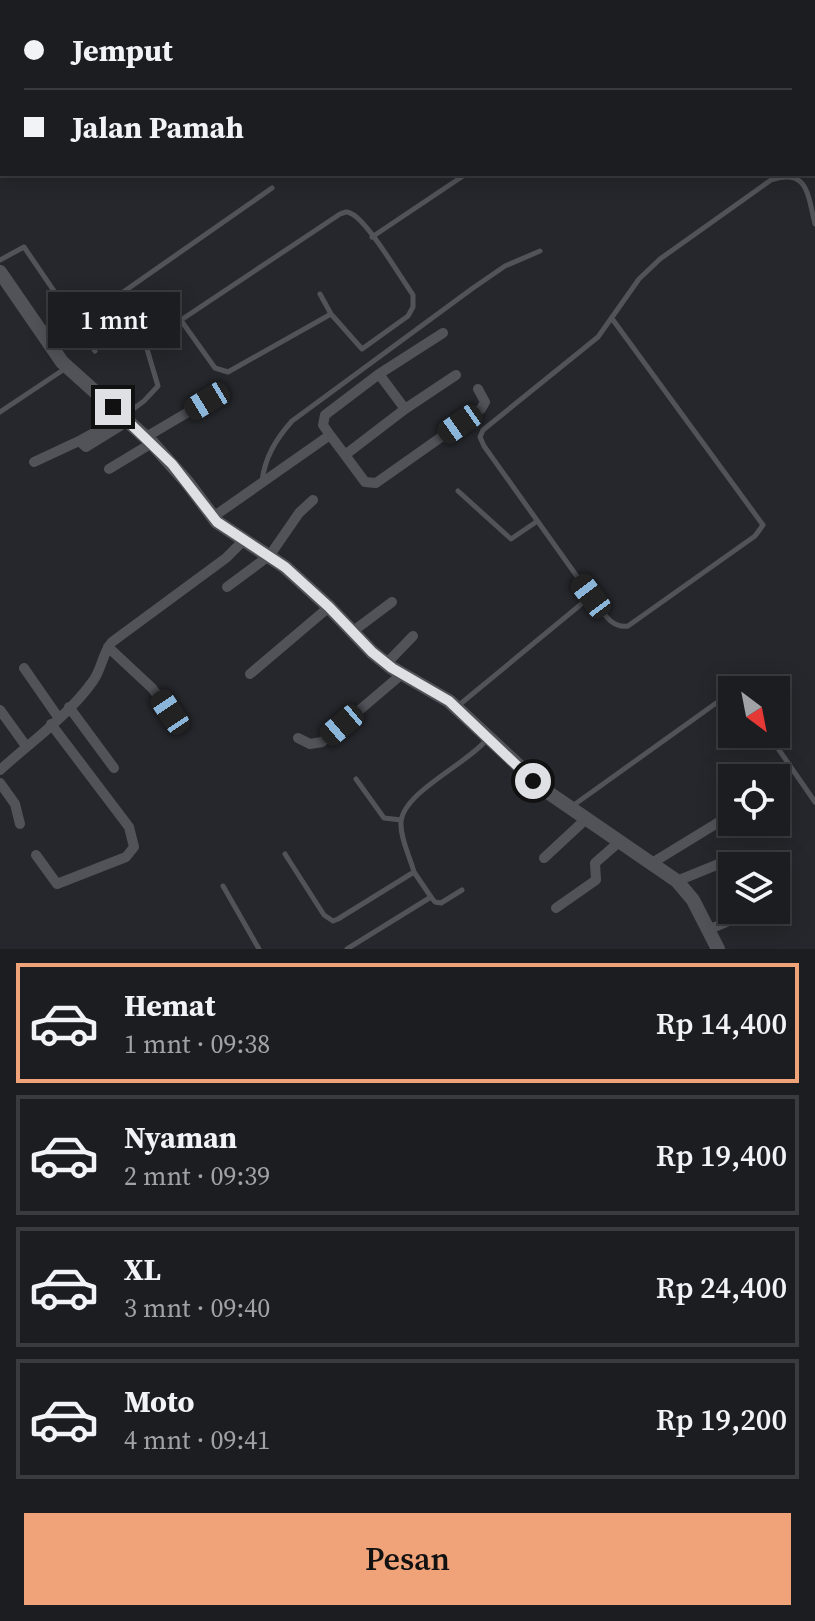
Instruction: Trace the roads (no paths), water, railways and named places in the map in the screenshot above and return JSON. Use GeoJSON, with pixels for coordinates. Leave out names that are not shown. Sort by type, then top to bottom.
{"type":"FeatureCollection","features":[{"type":"Feature","properties":{"kind":"street"},"geometry":{"type":"LineString","coordinates":[[0,272],[7,295],[67,368],[149,440],[223,527],[270,555],[329,607],[386,664],[456,707],[533,781],[677,881],[693,900],[718,949]]}},
{"type":"Feature","properties":{"kind":"street"},"geometry":{"type":"LineString","coordinates":[[443,333],[379,374],[325,415],[323,425],[365,482],[376,483],[481,409],[485,402],[478,389]]}},
{"type":"Feature","properties":{"kind":"street"},"geometry":{"type":"LineString","coordinates":[[379,374],[405,409]]}},
{"type":"Feature","properties":{"kind":"street"},"geometry":{"type":"LineString","coordinates":[[345,455],[456,375]]}},
{"type":"Feature","properties":{"kind":"street"},"geometry":{"type":"LineString","coordinates":[[109,469],[207,401]]}},
{"type":"Feature","properties":{"kind":"street"},"geometry":{"type":"LineString","coordinates":[[34,462],[126,418]]}},
{"type":"Feature","properties":{"kind":"street"},"geometry":{"type":"LineString","coordinates":[[213,517],[330,435]]}},
{"type":"Feature","properties":{"kind":"street"},"geometry":{"type":"LineString","coordinates":[[227,587],[270,555],[299,513],[313,500]]}},
{"type":"Feature","properties":{"kind":"street"},"geometry":{"type":"LineString","coordinates":[[0,770],[55,721],[93,681],[108,647],[182,588],[231,554],[244,540]]}},
{"type":"Feature","properties":{"kind":"street"},"geometry":{"type":"LineString","coordinates":[[352,632],[392,602]]}},
{"type":"Feature","properties":{"kind":"street"},"geometry":{"type":"LineString","coordinates":[[250,674],[329,607]]}},
{"type":"Feature","properties":{"kind":"street"},"geometry":{"type":"LineString","coordinates":[[386,664],[413,636]]}},
{"type":"Feature","properties":{"kind":"street"},"geometry":{"type":"LineString","coordinates":[[108,647],[152,688],[170,712]]}},
{"type":"Feature","properties":{"kind":"street"},"geometry":{"type":"LineString","coordinates":[[24,668],[55,721],[129,827],[134,847],[126,857],[57,884],[36,855]]}},
{"type":"Feature","properties":{"kind":"street"},"geometry":{"type":"LineString","coordinates":[[298,738],[310,744],[322,742],[402,674]]}},
{"type":"Feature","properties":{"kind":"street"},"geometry":{"type":"LineString","coordinates":[[69,707],[114,768]]}},
{"type":"Feature","properties":{"kind":"street"},"geometry":{"type":"LineString","coordinates":[[0,710],[26,746]]}},
{"type":"Feature","properties":{"kind":"street"},"geometry":{"type":"LineString","coordinates":[[0,783],[15,804],[20,824]]}},
{"type":"Feature","properties":{"kind":"street"},"geometry":{"type":"LineString","coordinates":[[544,858],[586,819]]}},
{"type":"Feature","properties":{"kind":"street"},"geometry":{"type":"LineString","coordinates":[[652,863],[718,823]]}},
{"type":"Feature","properties":{"kind":"street"},"geometry":{"type":"LineString","coordinates":[[556,908],[596,880],[595,863],[619,842]]}},
{"type":"Feature","properties":{"kind":"street"},"geometry":{"type":"LineString","coordinates":[[677,881],[718,864]]}},
{"type":"Feature","properties":{"kind":"street"},"geometry":{"type":"LineString","coordinates":[[710,929],[722,924]]}},
{"type":"Feature","properties":{"kind":"lane"},"geometry":{"type":"LineString","coordinates":[[372,237],[463,176]]}},
{"type":"Feature","properties":{"kind":"lane"},"geometry":{"type":"LineString","coordinates":[[613,320],[763,525],[755,536],[628,626],[612,623],[536,522],[480,437],[483,430],[598,337],[613,320],[639,279],[660,259],[771,180],[782,176]]}},
{"type":"Feature","properties":{"kind":"lane"},"geometry":{"type":"LineString","coordinates":[[788,176],[798,179],[805,188],[815,224]]}},
{"type":"Feature","properties":{"kind":"lane"},"geometry":{"type":"LineString","coordinates":[[76,325],[272,188]]}},
{"type":"Feature","properties":{"kind":"lane"},"geometry":{"type":"LineString","coordinates":[[126,418],[158,386],[148,345],[180,319],[340,214],[347,212],[355,215],[413,295],[413,307],[408,316],[362,349],[331,314],[320,294]]}},
{"type":"Feature","properties":{"kind":"lane"},"geometry":{"type":"LineString","coordinates":[[0,260],[24,247],[95,351]]}},
{"type":"Feature","properties":{"kind":"lane"},"geometry":{"type":"LineString","coordinates":[[262,482],[269,453],[292,421],[505,266],[540,251]]}},
{"type":"Feature","properties":{"kind":"lane"},"geometry":{"type":"LineString","coordinates":[[180,319],[215,368],[228,372],[331,314]]}},
{"type":"Feature","properties":{"kind":"lane"},"geometry":{"type":"LineString","coordinates":[[0,412],[67,368]]}},
{"type":"Feature","properties":{"kind":"lane"},"geometry":{"type":"LineString","coordinates":[[458,491],[511,539],[536,522]]}},
{"type":"Feature","properties":{"kind":"lane"},"geometry":{"type":"LineString","coordinates":[[456,707],[591,596]]}},
{"type":"Feature","properties":{"kind":"lane"},"geometry":{"type":"LineString","coordinates":[[570,808],[718,702]]}},
{"type":"Feature","properties":{"kind":"lane"},"geometry":{"type":"LineString","coordinates":[[462,890],[441,903],[435,902],[414,872],[401,820],[421,792],[488,739]]}},
{"type":"Feature","properties":{"kind":"lane"},"geometry":{"type":"LineString","coordinates":[[778,748],[815,802]]}},
{"type":"Feature","properties":{"kind":"lane"},"geometry":{"type":"LineString","coordinates":[[356,779],[384,818],[401,820]]}},
{"type":"Feature","properties":{"kind":"lane"},"geometry":{"type":"LineString","coordinates":[[285,854],[324,915],[333,921],[414,872]]}},
{"type":"Feature","properties":{"kind":"lane"},"geometry":{"type":"LineString","coordinates":[[223,886],[259,949]]}},
{"type":"Feature","properties":{"kind":"lane"},"geometry":{"type":"LineString","coordinates":[[347,949],[431,897]]}}]}
